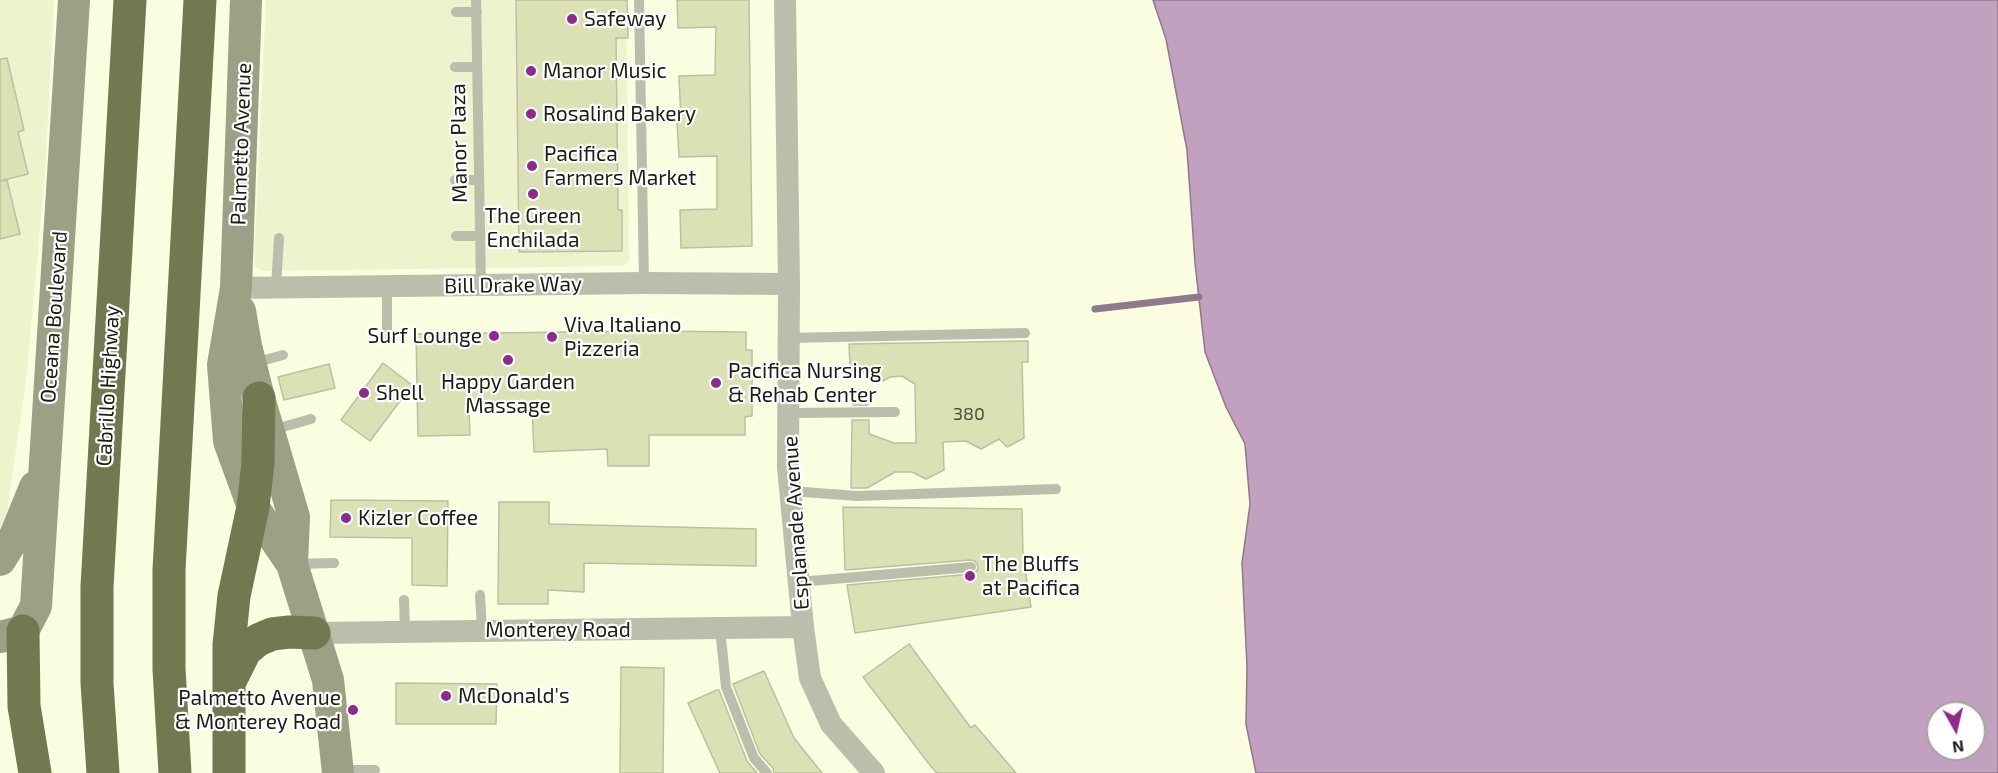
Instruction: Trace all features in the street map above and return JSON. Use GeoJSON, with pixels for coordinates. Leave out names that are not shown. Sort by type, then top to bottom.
{"type":"FeatureCollection","features":[{"type":"Feature","properties":{"kind":"highway","name":"Cabrillo Highway"},"geometry":{"type":"LineString","coordinates":[[103,773],[98,683],[97,587],[130,0]]}},
{"type":"Feature","properties":{"kind":"highway"},"geometry":{"type":"LineString","coordinates":[[174,773],[169,669],[171,521],[200,0]]}},
{"type":"Feature","properties":{"kind":"highway"},"geometry":{"type":"LineString","coordinates":[[229,773],[229,645],[234,596],[253,507],[258,463],[259,398]]}},
{"type":"Feature","properties":{"kind":"highway"},"geometry":{"type":"LineString","coordinates":[[228,684],[245,651],[258,640],[272,634],[314,633]]}},
{"type":"Feature","properties":{"kind":"highway"},"geometry":{"type":"LineString","coordinates":[[12,634],[34,773]]}},
{"type":"Feature","properties":{"kind":"highway"},"geometry":{"type":"LineString","coordinates":[[0,705],[34,773]]}},
{"type":"Feature","properties":{"kind":"street","name":"Oceana Boulevard"},"geometry":{"type":"LineString","coordinates":[[12,634],[36,606],[74,0]]}},
{"type":"Feature","properties":{"kind":"street","name":"Palmetto Avenue"},"geometry":{"type":"LineString","coordinates":[[246,0],[236,288],[223,365],[229,441],[253,507],[292,564],[328,680],[338,772]]}},
{"type":"Feature","properties":{"kind":"street","name":"Esplanade Avenue"},"geometry":{"type":"LineString","coordinates":[[785,0],[789,284],[788,467],[803,627],[810,678],[831,724],[874,773]]}},
{"type":"Feature","properties":{"kind":"street","name":"Bill Drake Way"},"geometry":{"type":"LineString","coordinates":[[236,288],[644,283],[789,284]]}},
{"type":"Feature","properties":{"kind":"street","name":"Palmetto Avenue"},"geometry":{"type":"LineString","coordinates":[[236,288],[259,398],[294,517],[292,564]]}},
{"type":"Feature","properties":{"kind":"street"},"geometry":{"type":"LineString","coordinates":[[0,560],[15,536],[45,461]]}},
{"type":"Feature","properties":{"kind":"street","name":"Monterey Road"},"geometry":{"type":"LineString","coordinates":[[314,633],[803,627]]}},
{"type":"Feature","properties":{"kind":"lane","name":"Manor Plaza"},"geometry":{"type":"LineString","coordinates":[[476,0],[480,286]]}},
{"type":"Feature","properties":{"kind":"lane"},"geometry":{"type":"LineString","coordinates":[[639,0],[644,283]]}},
{"type":"Feature","properties":{"kind":"lane"},"geometry":{"type":"LineString","coordinates":[[456,12],[477,12]]}},
{"type":"Feature","properties":{"kind":"lane"},"geometry":{"type":"LineString","coordinates":[[455,68],[477,67]]}},
{"type":"Feature","properties":{"kind":"lane"},"geometry":{"type":"LineString","coordinates":[[455,180],[479,180]]}},
{"type":"Feature","properties":{"kind":"lane"},"geometry":{"type":"LineString","coordinates":[[456,236],[480,236]]}},
{"type":"Feature","properties":{"kind":"lane"},"geometry":{"type":"LineString","coordinates":[[276,288],[279,238]]}},
{"type":"Feature","properties":{"kind":"lane"},"geometry":{"type":"LineString","coordinates":[[387,286],[387,338]]}},
{"type":"Feature","properties":{"kind":"lane"},"geometry":{"type":"LineString","coordinates":[[789,338],[1025,333]]}},
{"type":"Feature","properties":{"kind":"lane"},"geometry":{"type":"LineString","coordinates":[[251,364],[283,355]]}},
{"type":"Feature","properties":{"kind":"lane"},"geometry":{"type":"LineString","coordinates":[[789,413],[895,412]]}},
{"type":"Feature","properties":{"kind":"lane"},"geometry":{"type":"LineString","coordinates":[[268,431],[311,419]]}},
{"type":"Feature","properties":{"kind":"lane"},"geometry":{"type":"LineString","coordinates":[[791,491],[857,496],[1056,489]]}},
{"type":"Feature","properties":{"kind":"lane"},"geometry":{"type":"LineString","coordinates":[[292,564],[334,563]]}},
{"type":"Feature","properties":{"kind":"lane"},"geometry":{"type":"LineString","coordinates":[[799,582],[971,567]]}},
{"type":"Feature","properties":{"kind":"lane"},"geometry":{"type":"LineString","coordinates":[[480,595],[482,631]]}},
{"type":"Feature","properties":{"kind":"lane"},"geometry":{"type":"LineString","coordinates":[[405,600],[405,632]]}},
{"type":"Feature","properties":{"kind":"lane"},"geometry":{"type":"LineString","coordinates":[[720,628],[726,687],[754,758],[767,773]]}},
{"type":"Feature","properties":{"kind":"lane"},"geometry":{"type":"LineString","coordinates":[[338,772],[375,770]]}},
{"type":"Feature","properties":{"kind":"shaded area"},"geometry":{"type":"Polygon","coordinates":[[[0,0],[54,0],[45,175],[26,381],[7,511],[0,529],[0,0]]]}},
{"type":"Feature","properties":{"kind":"shaded area"},"geometry":{"type":"Polygon","coordinates":[[[266,0],[626,0],[629,261],[624,266],[264,271],[255,267],[266,0]]]}},
{"type":"Feature","properties":{"kind":"shaded area"},"geometry":{"type":"Polygon","coordinates":[[[1153,0],[1998,0],[1998,773],[1256,773],[1246,724],[1247,666],[1242,563],[1250,504],[1245,444],[1226,407],[1205,352],[1195,263],[1187,150],[1166,39],[1153,0]]]}},
{"type":"Feature","properties":{"kind":"building"},"geometry":{"type":"Polygon","coordinates":[[[516,0],[627,0],[628,38],[616,38],[618,210],[622,210],[622,251],[519,252],[516,0]]]}},
{"type":"Feature","properties":{"kind":"building"},"geometry":{"type":"Polygon","coordinates":[[[677,0],[749,0],[752,246],[681,248],[680,210],[717,209],[717,156],[679,157],[677,122],[681,121],[679,76],[715,75],[716,27],[678,28],[677,0]]]}},
{"type":"Feature","properties":{"kind":"building"},"geometry":{"type":"Polygon","coordinates":[[[7,58],[24,130],[18,132],[28,174],[0,181],[0,59],[7,58]]]}},
{"type":"Feature","properties":{"kind":"building"},"geometry":{"type":"Polygon","coordinates":[[[7,180],[20,234],[0,239],[0,181],[7,180]]]}},
{"type":"Feature","properties":{"kind":"building"},"geometry":{"type":"Polygon","coordinates":[[[746,332],[746,350],[752,350],[752,416],[745,417],[745,435],[649,435],[649,466],[608,466],[607,449],[534,452],[532,405],[469,406],[470,435],[418,436],[416,334],[746,332]]]}},
{"type":"Feature","properties":{"kind":"building"},"geometry":{"type":"Polygon","coordinates":[[[1028,341],[1028,362],[1022,362],[1024,438],[1007,447],[999,439],[981,449],[966,441],[943,442],[944,470],[926,479],[912,472],[895,472],[867,488],[851,488],[852,420],[869,420],[869,434],[894,443],[916,443],[915,384],[902,376],[890,377],[883,381],[850,366],[849,344],[1028,341]]]}},
{"type":"Feature","properties":{"kind":"building"},"geometry":{"type":"Polygon","coordinates":[[[383,363],[412,385],[370,441],[341,420],[383,363]]]}},
{"type":"Feature","properties":{"kind":"building"},"geometry":{"type":"Polygon","coordinates":[[[329,364],[335,388],[284,400],[278,377],[329,364]]]}},
{"type":"Feature","properties":{"kind":"building"},"geometry":{"type":"Polygon","coordinates":[[[853,390],[868,390],[868,405],[853,405],[853,390]]]}},
{"type":"Feature","properties":{"kind":"building"},"geometry":{"type":"Polygon","coordinates":[[[331,500],[448,501],[447,586],[412,585],[412,538],[330,537],[331,500]]]}},
{"type":"Feature","properties":{"kind":"building"},"geometry":{"type":"Polygon","coordinates":[[[499,502],[549,502],[549,524],[756,529],[756,566],[584,563],[584,592],[548,590],[548,604],[498,604],[499,502]]]}},
{"type":"Feature","properties":{"kind":"building","name":"The Bluffs at Pacifica"},"geometry":{"type":"Polygon","coordinates":[[[843,507],[1022,509],[1023,557],[1031,607],[855,633],[847,585],[972,574],[977,571],[978,566],[975,561],[970,560],[845,570],[843,507]]]}},
{"type":"Feature","properties":{"kind":"building"},"geometry":{"type":"Polygon","coordinates":[[[909,644],[971,728],[975,725],[1016,773],[937,773],[929,764],[863,677],[909,644]]]}},
{"type":"Feature","properties":{"kind":"building"},"geometry":{"type":"Polygon","coordinates":[[[621,667],[664,668],[663,773],[620,773],[621,667]]]}},
{"type":"Feature","properties":{"kind":"building"},"geometry":{"type":"Polygon","coordinates":[[[764,671],[794,738],[822,773],[774,773],[773,768],[760,754],[733,684],[764,671]]]}},
{"type":"Feature","properties":{"kind":"building"},"geometry":{"type":"Polygon","coordinates":[[[396,683],[497,684],[496,724],[396,724],[396,683]]]}},
{"type":"Feature","properties":{"kind":"building"},"geometry":{"type":"Polygon","coordinates":[[[719,690],[747,761],[757,773],[720,773],[688,703],[719,690]]]}},
{"type":"Feature","properties":{"kind":"waterway"},"geometry":{"type":"LineString","coordinates":[[1095,309],[1199,297]]}},
{"type":"Feature","properties":{"kind":"place","name":"Safeway"},"geometry":{"type":"Point","coordinates":[572,19]}},
{"type":"Feature","properties":{"kind":"place","name":"Manor Music"},"geometry":{"type":"Point","coordinates":[531,71]}},
{"type":"Feature","properties":{"kind":"place","name":"Rosalind Bakery"},"geometry":{"type":"Point","coordinates":[531,114]}},
{"type":"Feature","properties":{"kind":"place","name":"Pacifica Farmers Market"},"geometry":{"type":"Point","coordinates":[532,166]}},
{"type":"Feature","properties":{"kind":"place","name":"The Green Enchilada"},"geometry":{"type":"Point","coordinates":[533,194]}},
{"type":"Feature","properties":{"kind":"place","name":"Surf Lounge"},"geometry":{"type":"Point","coordinates":[494,336]}},
{"type":"Feature","properties":{"kind":"place","name":"Viva Italiano Pizzeria"},"geometry":{"type":"Point","coordinates":[552,337]}},
{"type":"Feature","properties":{"kind":"place","name":"Happy Garden Massage"},"geometry":{"type":"Point","coordinates":[508,360]}},
{"type":"Feature","properties":{"kind":"place","name":"Pacifica Nursing & Rehab Center"},"geometry":{"type":"Point","coordinates":[716,383]}},
{"type":"Feature","properties":{"kind":"place","name":"Shell"},"geometry":{"type":"Point","coordinates":[364,393]}},
{"type":"Feature","properties":{"kind":"place","name":"Kizler Coffee"},"geometry":{"type":"Point","coordinates":[346,518]}},
{"type":"Feature","properties":{"kind":"place","name":"The Bluffs at Pacifica"},"geometry":{"type":"Point","coordinates":[970,576]}},
{"type":"Feature","properties":{"kind":"place","name":"McDonald's"},"geometry":{"type":"Point","coordinates":[446,696]}},
{"type":"Feature","properties":{"kind":"place","name":"Palmetto Avenue & Monterey Road"},"geometry":{"type":"Point","coordinates":[353,710]}}]}
